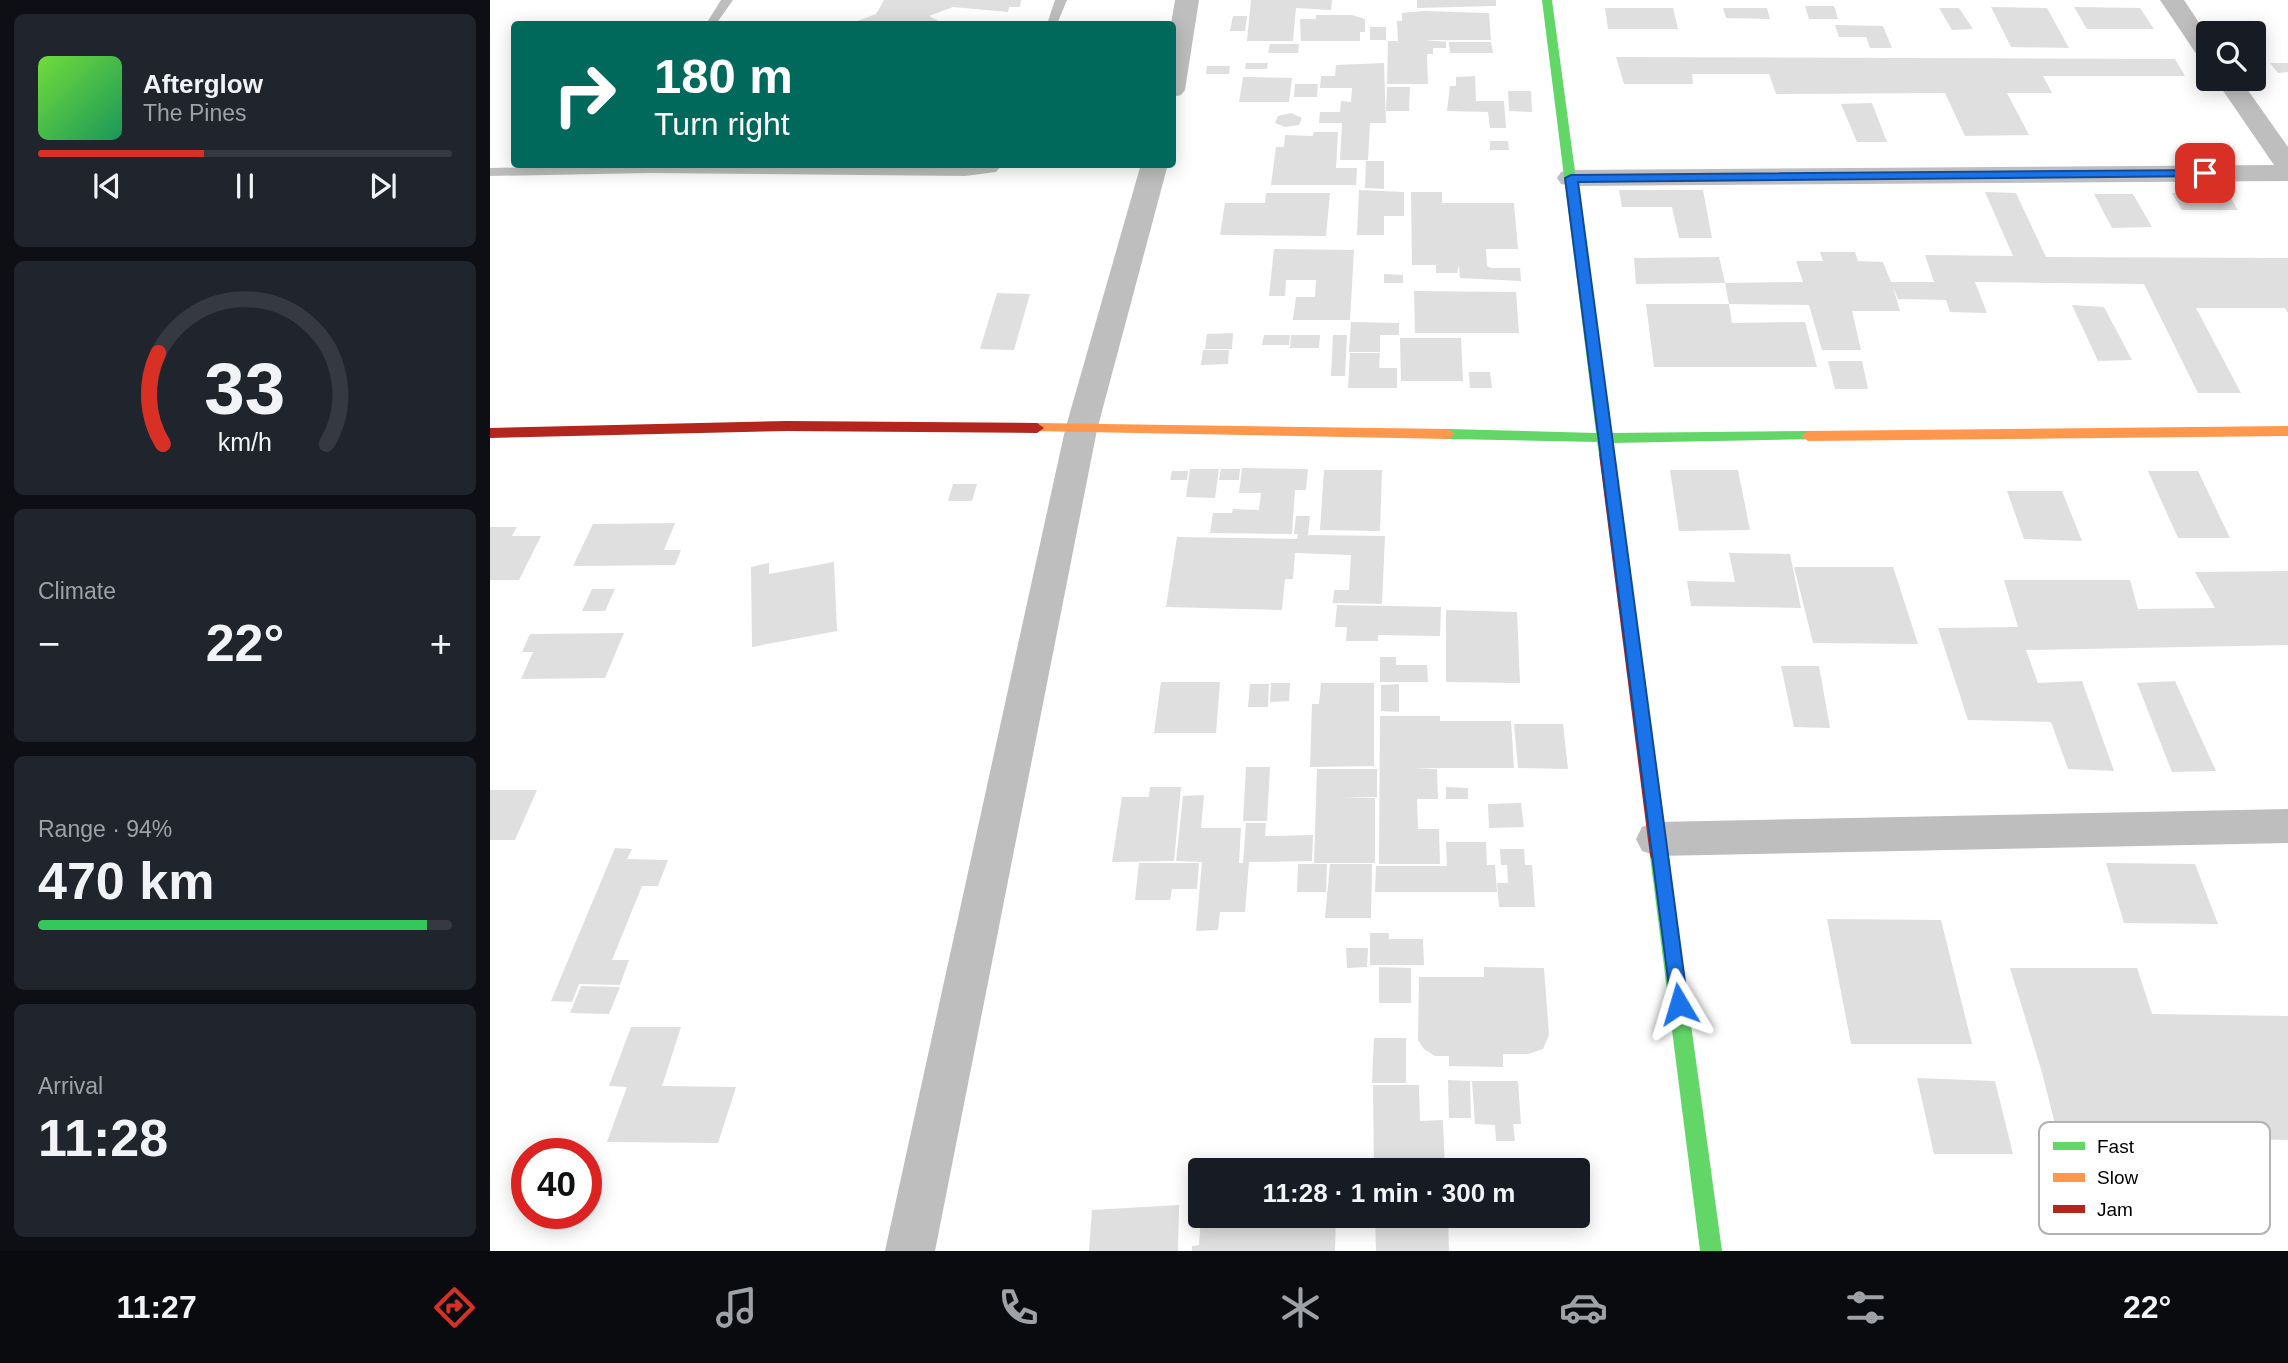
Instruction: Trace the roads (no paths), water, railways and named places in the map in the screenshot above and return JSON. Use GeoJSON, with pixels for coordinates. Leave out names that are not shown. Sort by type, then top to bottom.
{"type":"FeatureCollection","features":[{"type":"Feature","properties":{"kind":"street"},"geometry":{"type":"LineString","coordinates":[[1176,66],[1187,0]]}},
{"type":"Feature","properties":{"kind":"street"},"geometry":{"type":"LineString","coordinates":[[1547,0],[1710,1251]]}},
{"type":"Feature","properties":{"kind":"street"},"geometry":{"type":"LineString","coordinates":[[2172,0],[2196,35]]}},
{"type":"Feature","properties":{"kind":"street"},"geometry":{"type":"LineString","coordinates":[[2235,91],[2288,166]]}},
{"type":"Feature","properties":{"kind":"street"},"geometry":{"type":"LineString","coordinates":[[910,1251],[1081,430],[1153,168]]}},
{"type":"Feature","properties":{"kind":"street"},"geometry":{"type":"LineString","coordinates":[[1571,178],[2288,173]]}},
{"type":"Feature","properties":{"kind":"street"},"geometry":{"type":"LineString","coordinates":[[490,433],[786,426],[1310,431],[1605,438],[2288,431]]}},
{"type":"Feature","properties":{"kind":"street"},"geometry":{"type":"LineString","coordinates":[[1657,839],[2288,826]]}},
{"type":"Feature","properties":{"kind":"lane"},"geometry":{"type":"LineString","coordinates":[[713,21],[727,0]]}},
{"type":"Feature","properties":{"kind":"lane"},"geometry":{"type":"LineString","coordinates":[[1053,21],[1061,0]]}},
{"type":"Feature","properties":{"kind":"lane"},"geometry":{"type":"LineString","coordinates":[[490,172],[618,168]]}},
{"type":"Feature","properties":{"kind":"lane"},"geometry":{"type":"LineString","coordinates":[[713,168],[965,172],[993,168]]}}]}
